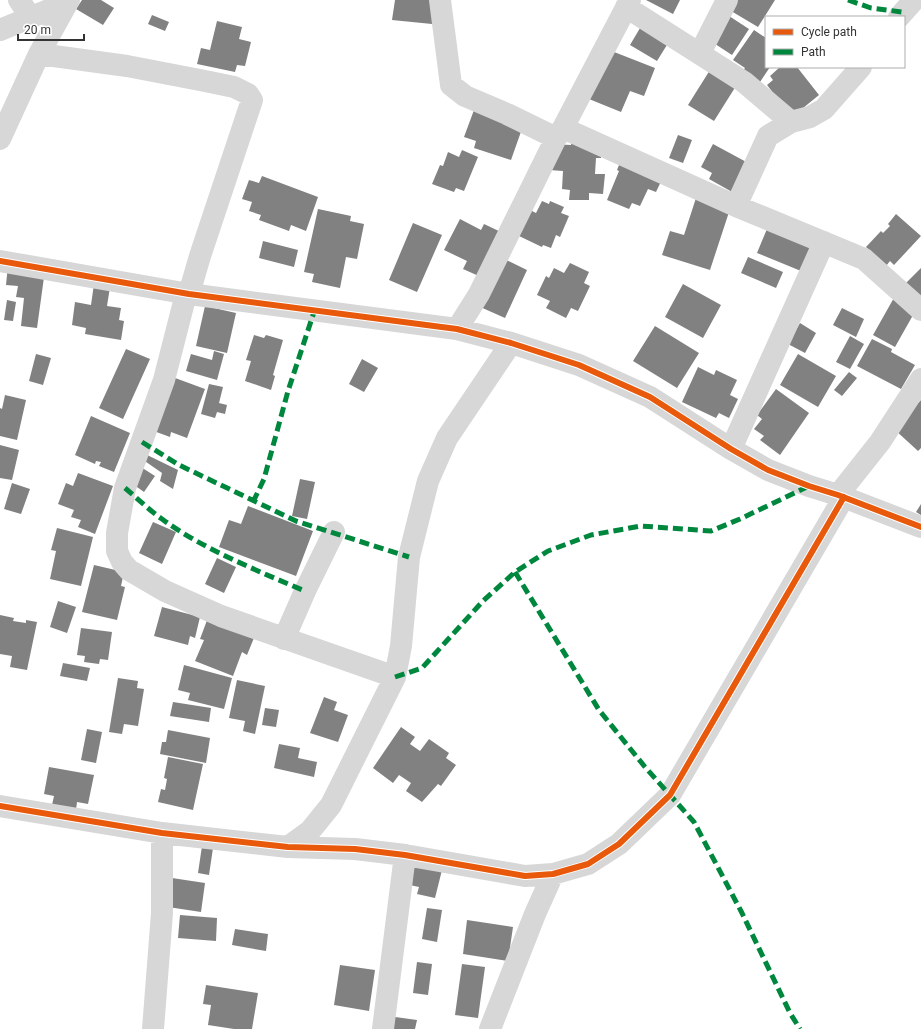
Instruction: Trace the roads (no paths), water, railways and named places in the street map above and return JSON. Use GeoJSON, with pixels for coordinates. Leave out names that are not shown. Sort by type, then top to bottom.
{"type":"FeatureCollection","features":[{"type":"Feature","properties":{"kind":"street"},"geometry":{"type":"LineString","coordinates":[[19,0],[31,18]]}},
{"type":"Feature","properties":{"kind":"street"},"geometry":{"type":"LineString","coordinates":[[440,0],[451,85],[465,96],[507,114],[560,133],[864,259],[921,310]]}},
{"type":"Feature","properties":{"kind":"street"},"geometry":{"type":"LineString","coordinates":[[700,53],[727,0]]}},
{"type":"Feature","properties":{"kind":"street"},"geometry":{"type":"LineString","coordinates":[[900,16],[914,0]]}},
{"type":"Feature","properties":{"kind":"street"},"geometry":{"type":"LineString","coordinates":[[0,30],[69,1]]}},
{"type":"Feature","properties":{"kind":"street"},"geometry":{"type":"LineString","coordinates":[[0,139],[39,54],[69,1]]}},
{"type":"Feature","properties":{"kind":"street"},"geometry":{"type":"LineString","coordinates":[[457,329],[478,294],[628,3],[744,82],[792,122]]}},
{"type":"Feature","properties":{"kind":"street"},"geometry":{"type":"LineString","coordinates":[[39,54],[127,66],[234,87],[248,94],[252,100],[188,294],[164,380],[125,488],[118,520],[117,551],[122,562],[129,570],[165,590],[221,616],[284,640],[395,677]]}},
{"type":"Feature","properties":{"kind":"street"},"geometry":{"type":"LineString","coordinates":[[736,206],[768,136],[792,122],[810,117],[824,109],[860,68]]}},
{"type":"Feature","properties":{"kind":"street"},"geometry":{"type":"LineString","coordinates":[[731,449],[824,242]]}},
{"type":"Feature","properties":{"kind":"street"},"geometry":{"type":"LineString","coordinates":[[0,262],[188,294],[457,329],[511,344],[579,365],[650,397],[731,449],[768,470],[921,526]]}},
{"type":"Feature","properties":{"kind":"street"},"geometry":{"type":"LineString","coordinates":[[288,847],[310,831],[331,805],[395,677],[401,646],[409,556],[428,481],[447,438],[511,344]]}},
{"type":"Feature","properties":{"kind":"street"},"geometry":{"type":"LineString","coordinates":[[0,806],[162,833],[288,847],[355,849],[405,855],[502,874],[525,876],[553,874],[588,864],[619,844],[670,795],[841,496],[880,442],[921,379]]}},
{"type":"Feature","properties":{"kind":"street"},"geometry":{"type":"LineString","coordinates":[[284,640],[304,591],[334,532]]}},
{"type":"Feature","properties":{"kind":"street"},"geometry":{"type":"LineString","coordinates":[[153,1029],[162,912],[162,833]]}},
{"type":"Feature","properties":{"kind":"street"},"geometry":{"type":"LineString","coordinates":[[383,1029],[405,855]]}},
{"type":"Feature","properties":{"kind":"street"},"geometry":{"type":"LineString","coordinates":[[490,1029],[535,914],[553,874]]}}]}
